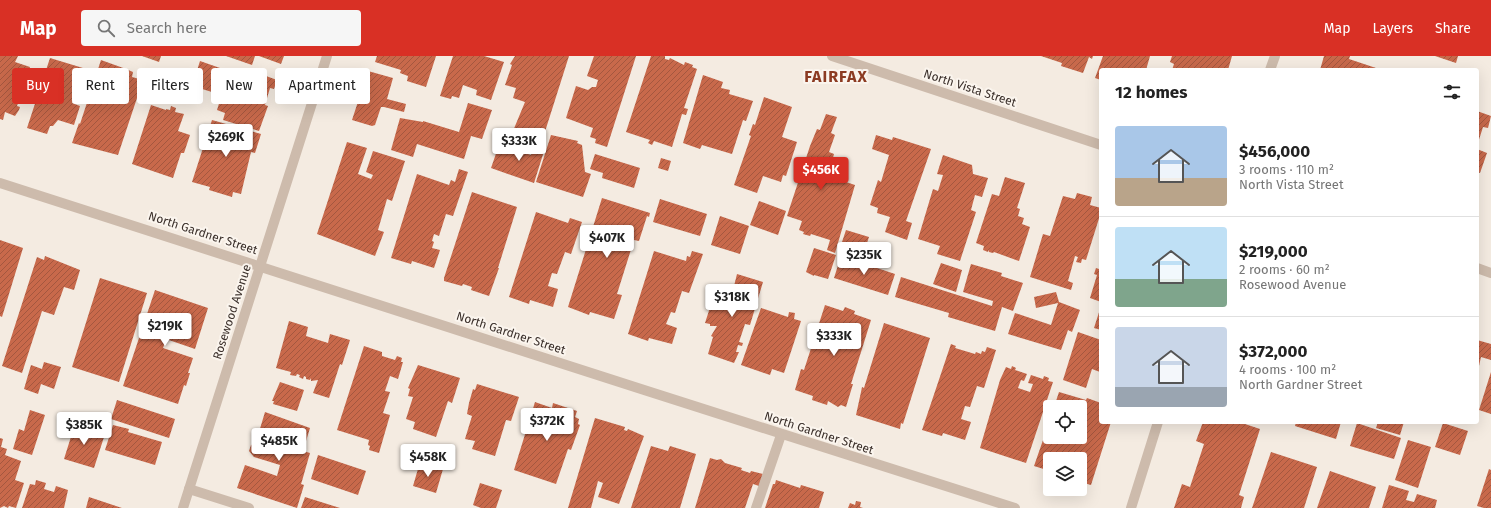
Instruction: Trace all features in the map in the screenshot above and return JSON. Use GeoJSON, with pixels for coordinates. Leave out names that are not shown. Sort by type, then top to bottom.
{"type":"FeatureCollection","features":[{"type":"Feature","properties":{"kind":"street","name":"Rosewood Avenue"},"geometry":{"type":"LineString","coordinates":[[183,508],[327,56]]}},
{"type":"Feature","properties":{"kind":"street","name":"North Vista Street"},"geometry":{"type":"LineString","coordinates":[[832,56],[1099,144]]}},
{"type":"Feature","properties":{"kind":"street"},"geometry":{"type":"LineString","coordinates":[[1271,68],[1275,56]]}},
{"type":"Feature","properties":{"kind":"street","name":"North Gardner Street"},"geometry":{"type":"LineString","coordinates":[[0,183],[261,265],[781,435],[1015,508]]}},
{"type":"Feature","properties":{"kind":"street"},"geometry":{"type":"LineString","coordinates":[[1479,269],[1491,273]]}},
{"type":"Feature","properties":{"kind":"street"},"geometry":{"type":"LineString","coordinates":[[1131,508],[1157,424]]}},
{"type":"Feature","properties":{"kind":"street"},"geometry":{"type":"LineString","coordinates":[[756,508],[781,435]]}},
{"type":"Feature","properties":{"kind":"street"},"geometry":{"type":"LineString","coordinates":[[189,489],[249,508]]}},
{"type":"Feature","properties":{"kind":"building"},"geometry":{"type":"Polygon","coordinates":[[[0,56],[18,56],[15,62],[30,67],[12,68],[12,104],[18,104],[17,106],[20,107],[15,116],[5,112],[3,120],[0,119],[0,56]]]}},
{"type":"Feature","properties":{"kind":"building"},"geometry":{"type":"Polygon","coordinates":[[[142,56],[161,56],[159,62],[142,56]]]}},
{"type":"Feature","properties":{"kind":"building"},"geometry":{"type":"Polygon","coordinates":[[[226,56],[255,56],[252,65],[226,56]]]}},
{"type":"Feature","properties":{"kind":"building"},"geometry":{"type":"Polygon","coordinates":[[[259,56],[284,56],[281,64],[259,56]]]}},
{"type":"Feature","properties":{"kind":"building"},"geometry":{"type":"Polygon","coordinates":[[[377,56],[436,56],[426,87],[407,81],[408,76],[400,73],[401,70],[375,62],[377,56]]]}},
{"type":"Feature","properties":{"kind":"building"},"geometry":{"type":"Polygon","coordinates":[[[453,56],[484,56],[504,62],[491,100],[476,95],[477,90],[463,85],[459,98],[452,96],[451,99],[440,96],[453,56]]]}},
{"type":"Feature","properties":{"kind":"building"},"geometry":{"type":"Polygon","coordinates":[[[515,56],[569,56],[542,141],[513,131],[525,102],[513,98],[516,88],[505,85],[512,65],[510,64],[515,56]]]}},
{"type":"Feature","properties":{"kind":"building"},"geometry":{"type":"Polygon","coordinates":[[[594,56],[636,56],[607,147],[595,143],[596,139],[590,137],[593,128],[566,118],[576,86],[588,90],[592,87],[596,87],[598,80],[587,76],[594,56]]]}},
{"type":"Feature","properties":{"kind":"building"},"geometry":{"type":"Polygon","coordinates":[[[651,56],[665,56],[665,59],[669,60],[670,58],[684,65],[685,62],[693,65],[692,67],[697,69],[684,108],[688,109],[686,115],[682,114],[672,147],[654,141],[652,145],[648,143],[650,140],[626,132],[651,56]]]}},
{"type":"Feature","properties":{"kind":"building"},"geometry":{"type":"Polygon","coordinates":[[[1041,56],[1093,56],[1092,59],[1089,57],[1083,73],[1061,66],[1062,63],[1041,56]]]}},
{"type":"Feature","properties":{"kind":"building"},"geometry":{"type":"Polygon","coordinates":[[[1103,56],[1150,56],[1147,68],[1099,68],[1099,79],[1095,78],[1103,56]]]}},
{"type":"Feature","properties":{"kind":"building"},"geometry":{"type":"Polygon","coordinates":[[[1172,56],[1232,56],[1229,68],[1173,68],[1174,64],[1170,62],[1172,56]]]}},
{"type":"Feature","properties":{"kind":"building"},"geometry":{"type":"Polygon","coordinates":[[[1324,56],[1350,56],[1349,59],[1376,68],[1321,68],[1324,56]]]}},
{"type":"Feature","properties":{"kind":"building"},"geometry":{"type":"Polygon","coordinates":[[[1435,56],[1458,56],[1456,63],[1435,56]]]}},
{"type":"Feature","properties":{"kind":"building"},"geometry":{"type":"Polygon","coordinates":[[[50,58],[83,68],[72,68],[72,104],[80,106],[74,125],[58,120],[53,126],[50,126],[47,134],[27,128],[35,104],[64,104],[64,68],[47,68],[50,58]]]}},
{"type":"Feature","properties":{"kind":"building"},"geometry":{"type":"Polygon","coordinates":[[[101,60],[123,68],[98,68],[101,60]]]}},
{"type":"Feature","properties":{"kind":"building"},"geometry":{"type":"Polygon","coordinates":[[[200,61],[220,68],[211,68],[211,92],[203,89],[203,68],[198,68],[200,61]]]}},
{"type":"Feature","properties":{"kind":"building"},"geometry":{"type":"Polygon","coordinates":[[[129,70],[133,72],[132,77],[137,78],[137,98],[118,155],[72,143],[79,123],[80,124],[87,104],[129,104],[129,70]]]}},
{"type":"Feature","properties":{"kind":"building"},"geometry":{"type":"Polygon","coordinates":[[[370,72],[393,78],[387,99],[406,104],[404,112],[381,107],[375,125],[372,126],[352,120],[357,104],[370,104],[370,72]]]}},
{"type":"Feature","properties":{"kind":"building"},"geometry":{"type":"Polygon","coordinates":[[[703,75],[723,82],[721,88],[730,90],[729,94],[753,101],[746,121],[743,120],[732,154],[702,145],[700,149],[683,143],[703,75]]]}},
{"type":"Feature","properties":{"kind":"building"},"geometry":{"type":"Polygon","coordinates":[[[267,76],[275,79],[274,89],[270,88],[267,98],[267,76]]]}},
{"type":"Feature","properties":{"kind":"building"},"geometry":{"type":"Polygon","coordinates":[[[764,97],[792,107],[782,137],[797,142],[786,176],[783,175],[781,182],[763,176],[757,193],[734,185],[751,136],[749,135],[753,124],[755,125],[764,97]]]}},
{"type":"Feature","properties":{"kind":"building"},"geometry":{"type":"Polygon","coordinates":[[[468,103],[492,110],[482,139],[471,136],[464,159],[417,144],[413,157],[391,150],[400,118],[423,121],[459,132],[468,103]]]}},
{"type":"Feature","properties":{"kind":"building"},"geometry":{"type":"Polygon","coordinates":[[[219,104],[265,104],[268,106],[259,131],[223,120],[225,113],[217,110],[219,104]]]}},
{"type":"Feature","properties":{"kind":"building"},"geometry":{"type":"Polygon","coordinates":[[[151,105],[166,110],[170,110],[171,106],[176,108],[175,112],[184,114],[178,131],[190,135],[184,153],[181,153],[173,178],[132,164],[151,105]]]}},
{"type":"Feature","properties":{"kind":"building"},"geometry":{"type":"Polygon","coordinates":[[[1479,112],[1491,116],[1488,128],[1483,127],[1479,140],[1479,112]]]}},
{"type":"Feature","properties":{"kind":"building"},"geometry":{"type":"Polygon","coordinates":[[[826,114],[837,117],[831,133],[835,135],[829,152],[834,154],[828,176],[855,185],[835,253],[827,250],[830,240],[811,234],[810,236],[803,234],[804,232],[799,230],[802,221],[787,216],[810,146],[817,129],[820,130],[826,114]]]}},
{"type":"Feature","properties":{"kind":"building"},"geometry":{"type":"Polygon","coordinates":[[[212,120],[261,134],[255,153],[251,152],[241,194],[233,192],[232,197],[209,190],[210,187],[192,182],[212,120]]]}},
{"type":"Feature","properties":{"kind":"building"},"geometry":{"type":"Polygon","coordinates":[[[551,135],[578,141],[577,143],[582,145],[585,172],[591,174],[583,197],[536,182],[551,135]]]}},
{"type":"Feature","properties":{"kind":"building"},"geometry":{"type":"Polygon","coordinates":[[[876,135],[892,140],[893,137],[931,149],[906,221],[912,223],[907,240],[885,232],[890,217],[877,213],[878,208],[870,205],[878,180],[881,182],[889,155],[872,149],[876,135]]]}},
{"type":"Feature","properties":{"kind":"building"},"geometry":{"type":"Polygon","coordinates":[[[347,142],[367,148],[358,174],[371,179],[373,175],[366,172],[373,151],[405,161],[392,201],[387,199],[378,230],[384,232],[375,256],[317,234],[347,142]]]}},
{"type":"Feature","properties":{"kind":"building"},"geometry":{"type":"Polygon","coordinates":[[[535,144],[545,148],[534,183],[491,168],[499,145],[531,155],[535,144]]]}},
{"type":"Feature","properties":{"kind":"building"},"geometry":{"type":"Polygon","coordinates":[[[1479,150],[1487,153],[1479,173],[1479,150]]]}},
{"type":"Feature","properties":{"kind":"building"},"geometry":{"type":"Polygon","coordinates":[[[595,154],[640,168],[634,188],[602,178],[603,173],[590,169],[595,154]]]}},
{"type":"Feature","properties":{"kind":"building"},"geometry":{"type":"Polygon","coordinates":[[[943,155],[972,165],[973,174],[988,178],[982,197],[975,195],[971,210],[976,212],[960,261],[937,254],[940,246],[918,239],[933,189],[938,191],[943,175],[937,174],[943,155]]]}},
{"type":"Feature","properties":{"kind":"building"},"geometry":{"type":"Polygon","coordinates":[[[661,158],[671,161],[668,171],[658,168],[661,158]]]}},
{"type":"Feature","properties":{"kind":"building"},"geometry":{"type":"Polygon","coordinates":[[[459,169],[468,172],[453,216],[446,214],[439,236],[434,234],[432,248],[440,250],[434,268],[412,261],[411,264],[391,258],[417,174],[449,185],[451,180],[455,182],[459,169]]]}},
{"type":"Feature","properties":{"kind":"building"},"geometry":{"type":"Polygon","coordinates":[[[1005,177],[1025,183],[1017,208],[1020,209],[1018,216],[1024,218],[1022,224],[1030,227],[1019,261],[994,252],[989,252],[988,250],[988,252],[983,250],[984,246],[976,243],[992,194],[999,196],[1005,177]]]}},
{"type":"Feature","properties":{"kind":"building"},"geometry":{"type":"Polygon","coordinates":[[[472,192],[517,207],[489,296],[471,290],[472,287],[463,284],[462,286],[444,281],[472,192]]]}},
{"type":"Feature","properties":{"kind":"building"},"geometry":{"type":"Polygon","coordinates":[[[1077,193],[1092,197],[1090,205],[1099,207],[1099,218],[1086,260],[1082,259],[1081,263],[1076,262],[1078,257],[1075,256],[1068,281],[1073,283],[1071,290],[1030,277],[1043,234],[1050,236],[1063,196],[1075,199],[1077,193]]]}},
{"type":"Feature","properties":{"kind":"building"},"geometry":{"type":"Polygon","coordinates":[[[602,198],[650,213],[649,217],[647,216],[639,241],[634,240],[617,294],[622,295],[614,319],[590,312],[589,315],[568,307],[602,198]]]}},
{"type":"Feature","properties":{"kind":"building"},"geometry":{"type":"Polygon","coordinates":[[[660,199],[707,214],[700,236],[653,222],[660,199]]]}},
{"type":"Feature","properties":{"kind":"building"},"geometry":{"type":"Polygon","coordinates":[[[759,201],[786,211],[778,235],[750,225],[759,201]]]}},
{"type":"Feature","properties":{"kind":"building"},"geometry":{"type":"Polygon","coordinates":[[[536,212],[568,223],[570,218],[582,222],[571,254],[565,252],[557,274],[552,273],[548,286],[558,289],[553,307],[530,300],[529,304],[509,297],[536,212]]]}},
{"type":"Feature","properties":{"kind":"building"},"geometry":{"type":"Polygon","coordinates":[[[720,216],[749,226],[740,254],[711,245],[720,216]]]}},
{"type":"Feature","properties":{"kind":"building"},"geometry":{"type":"Polygon","coordinates":[[[846,230],[869,237],[861,261],[838,254],[846,230]]]}},
{"type":"Feature","properties":{"kind":"building"},"geometry":{"type":"Polygon","coordinates":[[[0,240],[23,248],[2,317],[0,316],[0,240]]]}},
{"type":"Feature","properties":{"kind":"building"},"geometry":{"type":"Polygon","coordinates":[[[814,248],[836,255],[828,279],[814,276],[806,272],[814,248]]]}},
{"type":"Feature","properties":{"kind":"building"},"geometry":{"type":"Polygon","coordinates":[[[654,251],[686,261],[687,256],[690,257],[692,251],[703,254],[689,293],[682,291],[675,313],[671,312],[666,324],[677,328],[672,344],[649,338],[648,341],[628,334],[654,251]]]}},
{"type":"Feature","properties":{"kind":"building"},"geometry":{"type":"Polygon","coordinates":[[[45,256],[80,270],[74,290],[64,287],[54,315],[42,311],[22,373],[2,366],[37,257],[44,260],[45,256]]]}},
{"type":"Feature","properties":{"kind":"building"},"geometry":{"type":"Polygon","coordinates":[[[841,256],[895,274],[888,295],[834,278],[841,256]]]}},
{"type":"Feature","properties":{"kind":"building"},"geometry":{"type":"Polygon","coordinates":[[[941,263],[962,270],[956,292],[933,284],[941,263]]]}},
{"type":"Feature","properties":{"kind":"building"},"geometry":{"type":"Polygon","coordinates":[[[971,264],[1002,273],[1001,276],[1023,283],[1013,311],[1002,307],[995,331],[948,317],[949,313],[895,297],[901,277],[992,306],[993,301],[963,292],[971,264]]]}},
{"type":"Feature","properties":{"kind":"building"},"geometry":{"type":"Polygon","coordinates":[[[1096,268],[1099,269],[1099,301],[1090,298],[1097,275],[1094,274],[1096,268]]]}},
{"type":"Feature","properties":{"kind":"building"},"geometry":{"type":"Polygon","coordinates":[[[737,274],[763,282],[750,325],[745,324],[739,342],[743,343],[742,346],[738,345],[736,352],[739,352],[734,363],[708,354],[713,337],[711,336],[717,326],[710,326],[710,324],[705,323],[716,289],[752,301],[755,294],[734,286],[737,274]]]}},
{"type":"Feature","properties":{"kind":"building"},"geometry":{"type":"Polygon","coordinates":[[[100,278],[147,293],[119,382],[72,367],[100,278]]]}},
{"type":"Feature","properties":{"kind":"building"},"geometry":{"type":"Polygon","coordinates":[[[155,290],[208,308],[195,349],[166,339],[163,348],[193,358],[188,373],[190,373],[186,386],[184,385],[178,404],[123,386],[155,290]]]}},
{"type":"Feature","properties":{"kind":"building"},"geometry":{"type":"Polygon","coordinates":[[[1056,292],[1059,302],[1080,310],[1072,332],[1068,330],[1061,350],[1008,334],[1015,313],[1051,325],[1058,303],[1036,308],[1034,297],[1056,292]]]}},
{"type":"Feature","properties":{"kind":"building"},"geometry":{"type":"Polygon","coordinates":[[[825,305],[843,311],[845,307],[855,311],[854,314],[871,320],[851,384],[853,384],[846,407],[841,405],[838,407],[828,401],[827,405],[812,400],[813,396],[795,390],[801,369],[804,370],[825,305]]]}},
{"type":"Feature","properties":{"kind":"building"},"geometry":{"type":"Polygon","coordinates":[[[761,308],[788,317],[789,312],[795,313],[794,319],[801,321],[784,373],[772,369],[770,375],[741,365],[761,308]]]}},
{"type":"Feature","properties":{"kind":"building"},"geometry":{"type":"Polygon","coordinates":[[[1099,312],[1099,329],[1094,328],[1099,312]]]}},
{"type":"Feature","properties":{"kind":"building"},"geometry":{"type":"Polygon","coordinates":[[[289,321],[308,327],[306,336],[328,343],[330,334],[350,340],[342,365],[340,364],[329,398],[313,393],[318,380],[311,381],[311,378],[310,380],[306,379],[304,376],[303,379],[299,377],[300,375],[290,375],[291,372],[276,368],[289,321]]]}},
{"type":"Feature","properties":{"kind":"building"},"geometry":{"type":"Polygon","coordinates":[[[884,323],[930,338],[903,424],[901,423],[900,429],[856,415],[862,387],[864,388],[884,323]]]}},
{"type":"Feature","properties":{"kind":"building"},"geometry":{"type":"Polygon","coordinates":[[[1078,332],[1099,339],[1099,372],[1092,369],[1086,388],[1063,380],[1078,332]]]}},
{"type":"Feature","properties":{"kind":"building"},"geometry":{"type":"Polygon","coordinates":[[[1479,341],[1491,344],[1491,360],[1481,357],[1479,366],[1479,341]]]}},
{"type":"Feature","properties":{"kind":"building"},"geometry":{"type":"Polygon","coordinates":[[[951,344],[956,346],[955,348],[975,354],[976,352],[981,354],[982,351],[985,352],[987,347],[996,350],[984,388],[977,386],[970,407],[965,406],[961,419],[971,422],[965,440],[943,433],[942,436],[922,430],[951,344]]]}},
{"type":"Feature","properties":{"kind":"building"},"geometry":{"type":"Polygon","coordinates":[[[364,346],[382,352],[382,356],[395,360],[397,356],[402,358],[401,362],[403,362],[398,379],[390,376],[385,391],[390,392],[383,413],[390,415],[379,453],[369,450],[369,440],[337,430],[364,346]]]}},
{"type":"Feature","properties":{"kind":"building"},"geometry":{"type":"Polygon","coordinates":[[[44,362],[61,367],[54,389],[41,384],[38,394],[24,389],[31,365],[42,369],[44,362]]]}},
{"type":"Feature","properties":{"kind":"building"},"geometry":{"type":"Polygon","coordinates":[[[418,365],[460,378],[452,403],[448,401],[436,437],[413,429],[415,422],[406,419],[413,397],[408,396],[410,389],[408,388],[418,365]]]}},
{"type":"Feature","properties":{"kind":"building"},"geometry":{"type":"Polygon","coordinates":[[[1012,366],[1016,368],[1015,370],[1027,374],[1024,381],[1021,380],[1018,388],[1030,392],[1033,384],[1028,383],[1031,375],[1043,379],[1044,376],[1049,378],[1048,381],[1053,382],[1047,400],[1043,400],[1043,412],[1026,463],[980,448],[1000,380],[1006,367],[1011,369],[1012,366]]]}},
{"type":"Feature","properties":{"kind":"building"},"geometry":{"type":"Polygon","coordinates":[[[1491,372],[1491,414],[1479,410],[1491,372]]]}},
{"type":"Feature","properties":{"kind":"building"},"geometry":{"type":"Polygon","coordinates":[[[280,382],[304,390],[297,411],[273,404],[274,401],[272,401],[280,382]]]}},
{"type":"Feature","properties":{"kind":"building"},"geometry":{"type":"Polygon","coordinates":[[[477,384],[519,397],[511,421],[506,420],[495,456],[472,449],[475,441],[465,439],[472,416],[467,414],[469,403],[473,389],[475,390],[477,384]]]}},
{"type":"Feature","properties":{"kind":"building"},"geometry":{"type":"Polygon","coordinates":[[[1059,392],[1086,400],[1056,400],[1059,392]]]}},
{"type":"Feature","properties":{"kind":"building"},"geometry":{"type":"Polygon","coordinates":[[[1087,398],[1099,402],[1099,424],[1110,424],[1091,485],[1087,484],[1087,452],[1043,452],[1043,469],[1034,466],[1043,440],[1043,444],[1087,444],[1086,400],[1087,398]]]}},
{"type":"Feature","properties":{"kind":"building"},"geometry":{"type":"Polygon","coordinates":[[[117,400],[175,419],[169,438],[111,419],[117,400]]]}},
{"type":"Feature","properties":{"kind":"building"},"geometry":{"type":"Polygon","coordinates":[[[535,402],[552,408],[553,403],[577,411],[575,417],[579,419],[578,424],[580,425],[571,450],[568,449],[556,484],[514,470],[535,402]]]}},
{"type":"Feature","properties":{"kind":"building"},"geometry":{"type":"Polygon","coordinates":[[[30,410],[45,415],[32,455],[13,449],[19,429],[24,431],[30,410]]]}},
{"type":"Feature","properties":{"kind":"building"},"geometry":{"type":"Polygon","coordinates":[[[265,412],[310,428],[303,451],[310,453],[301,484],[304,485],[297,508],[237,488],[245,465],[277,476],[280,465],[254,457],[249,451],[251,445],[257,443],[263,445],[266,434],[259,432],[265,412]]]}},
{"type":"Feature","properties":{"kind":"building"},"geometry":{"type":"Polygon","coordinates":[[[595,418],[625,427],[624,430],[627,431],[628,429],[644,436],[619,504],[598,497],[603,483],[598,481],[591,508],[568,508],[595,418]]]}},
{"type":"Feature","properties":{"kind":"building"},"geometry":{"type":"Polygon","coordinates":[[[75,424],[105,434],[94,468],[64,459],[75,424]]]}},
{"type":"Feature","properties":{"kind":"building"},"geometry":{"type":"Polygon","coordinates":[[[1202,424],[1245,424],[1260,429],[1239,495],[1244,497],[1241,508],[1174,508],[1182,484],[1190,487],[1204,444],[1196,441],[1202,424]]]}},
{"type":"Feature","properties":{"kind":"building"},"geometry":{"type":"Polygon","coordinates":[[[1296,424],[1340,424],[1336,439],[1295,426],[1296,424]]]}},
{"type":"Feature","properties":{"kind":"building"},"geometry":{"type":"Polygon","coordinates":[[[1357,424],[1401,438],[1394,459],[1350,446],[1357,424]]]}},
{"type":"Feature","properties":{"kind":"building"},"geometry":{"type":"Polygon","coordinates":[[[1377,424],[1403,424],[1400,435],[1376,428],[1377,424]]]}},
{"type":"Feature","properties":{"kind":"building"},"geometry":{"type":"Polygon","coordinates":[[[1443,424],[1468,431],[1460,455],[1435,447],[1443,424]]]}},
{"type":"Feature","properties":{"kind":"building"},"geometry":{"type":"Polygon","coordinates":[[[113,425],[129,429],[128,432],[162,442],[155,465],[105,450],[113,425]]]}},
{"type":"Feature","properties":{"kind":"building"},"geometry":{"type":"Polygon","coordinates":[[[0,438],[3,439],[1,447],[7,449],[5,455],[21,461],[15,480],[24,483],[16,508],[9,506],[8,508],[4,506],[0,508],[0,438]]]}},
{"type":"Feature","properties":{"kind":"building"},"geometry":{"type":"Polygon","coordinates":[[[1408,440],[1431,447],[1418,488],[1395,480],[1408,440]]]}},
{"type":"Feature","properties":{"kind":"building"},"geometry":{"type":"Polygon","coordinates":[[[651,446],[668,451],[670,446],[696,454],[680,508],[631,508],[651,446]]]}},
{"type":"Feature","properties":{"kind":"building"},"geometry":{"type":"Polygon","coordinates":[[[1271,452],[1317,467],[1304,508],[1252,508],[1271,452]]]}},
{"type":"Feature","properties":{"kind":"building"},"geometry":{"type":"Polygon","coordinates":[[[318,455],[366,471],[358,495],[311,479],[318,455]]]}},
{"type":"Feature","properties":{"kind":"building"},"geometry":{"type":"Polygon","coordinates":[[[710,458],[717,460],[721,459],[725,463],[742,468],[741,470],[750,473],[751,471],[763,474],[759,486],[753,484],[745,508],[695,508],[710,458]]]}},
{"type":"Feature","properties":{"kind":"building"},"geometry":{"type":"Polygon","coordinates":[[[420,462],[443,469],[436,493],[413,486],[420,462]]]}},
{"type":"Feature","properties":{"kind":"building"},"geometry":{"type":"Polygon","coordinates":[[[1489,469],[1491,470],[1491,508],[1484,508],[1477,506],[1489,469]]]}},
{"type":"Feature","properties":{"kind":"building"},"geometry":{"type":"Polygon","coordinates":[[[1330,471],[1376,487],[1369,508],[1317,508],[1330,471]]]}},
{"type":"Feature","properties":{"kind":"building"},"geometry":{"type":"Polygon","coordinates":[[[36,480],[46,483],[44,489],[54,492],[56,486],[68,490],[64,508],[22,508],[30,484],[35,485],[36,480]]]}},
{"type":"Feature","properties":{"kind":"building"},"geometry":{"type":"Polygon","coordinates":[[[776,480],[800,488],[801,485],[824,492],[819,508],[765,508],[773,484],[775,484],[776,480]]]}},
{"type":"Feature","properties":{"kind":"building"},"geometry":{"type":"Polygon","coordinates":[[[480,483],[502,490],[496,508],[481,508],[473,505],[480,483]]]}},
{"type":"Feature","properties":{"kind":"building"},"geometry":{"type":"Polygon","coordinates":[[[1389,485],[1409,491],[1406,500],[1414,502],[1417,494],[1437,500],[1435,508],[1382,508],[1389,485]]]}},
{"type":"Feature","properties":{"kind":"building"},"geometry":{"type":"Polygon","coordinates":[[[89,497],[122,508],[86,508],[89,497]]]}},
{"type":"Feature","properties":{"kind":"building"},"geometry":{"type":"Polygon","coordinates":[[[305,497],[340,508],[301,508],[305,497]]]}},
{"type":"Feature","properties":{"kind":"building"},"geometry":{"type":"Polygon","coordinates":[[[856,501],[861,502],[860,507],[863,508],[848,508],[850,503],[855,505],[856,501]]]}},
{"type":"Feature","properties":{"kind":"district","name":"FAIRFAX"},"geometry":{"type":"Point","coordinates":[836,76]}}]}
